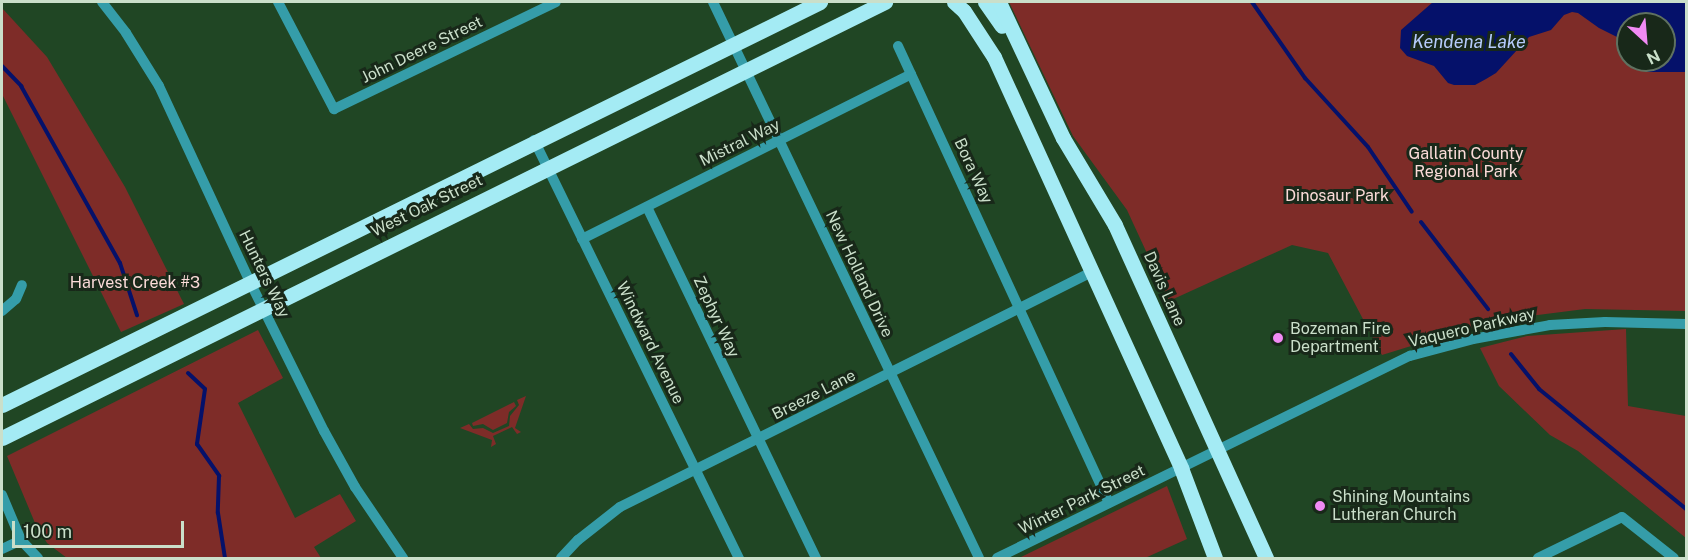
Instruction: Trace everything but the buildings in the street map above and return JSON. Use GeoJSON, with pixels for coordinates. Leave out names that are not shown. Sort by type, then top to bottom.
{"type":"FeatureCollection","features":[{"type":"Feature","properties":{"kind":"main road","name":"West Oak Street"},"geometry":{"type":"LineString","coordinates":[[2,405],[534,140],[820,2]]}},
{"type":"Feature","properties":{"kind":"main road","name":"West Oak Street"},"geometry":{"type":"LineString","coordinates":[[2,438],[746,70],[872,5],[885,2]]}},
{"type":"Feature","properties":{"kind":"main road"},"geometry":{"type":"LineString","coordinates":[[954,2],[964,11],[994,57]]}},
{"type":"Feature","properties":{"kind":"main road"},"geometry":{"type":"LineString","coordinates":[[967,2],[982,25],[994,57],[1181,468],[1215,558]]}},
{"type":"Feature","properties":{"kind":"main road"},"geometry":{"type":"LineString","coordinates":[[985,2],[1016,41]]}},
{"type":"Feature","properties":{"kind":"main road"},"geometry":{"type":"LineString","coordinates":[[999,2],[1016,41]]}},
{"type":"Feature","properties":{"kind":"main road","name":"Davis Lane"},"geometry":{"type":"LineString","coordinates":[[1016,41],[1063,138],[1115,225],[1266,558]]}},
{"type":"Feature","properties":{"kind":"street","name":"Hunters Way"},"geometry":{"type":"LineString","coordinates":[[102,2],[126,33],[159,86],[250,282],[343,466],[403,558]]}},
{"type":"Feature","properties":{"kind":"street","name":"John Deere Street"},"geometry":{"type":"LineString","coordinates":[[278,2],[334,109],[556,2]]}},
{"type":"Feature","properties":{"kind":"street","name":"New Holland Drive"},"geometry":{"type":"LineString","coordinates":[[714,2],[889,374],[979,558]]}},
{"type":"Feature","properties":{"kind":"street","name":"Bora Way"},"geometry":{"type":"LineString","coordinates":[[898,46],[1109,503]]}},
{"type":"Feature","properties":{"kind":"street","name":"Mistral Way"},"geometry":{"type":"LineString","coordinates":[[582,239],[911,74]]}},
{"type":"Feature","properties":{"kind":"street","name":"Windward Avenue"},"geometry":{"type":"LineString","coordinates":[[534,140],[739,558]]}},
{"type":"Feature","properties":{"kind":"street","name":"Zephyr Way"},"geometry":{"type":"LineString","coordinates":[[647,207],[757,440],[816,558]]}},
{"type":"Feature","properties":{"kind":"street","name":"Breeze Lane"},"geometry":{"type":"LineString","coordinates":[[561,558],[578,540],[620,507],[1092,272]]}},
{"type":"Feature","properties":{"kind":"street"},"geometry":{"type":"LineString","coordinates":[[2,311],[16,299],[22,285]]}},
{"type":"Feature","properties":{"kind":"street","name":"Vaquero Parkway"},"geometry":{"type":"LineString","coordinates":[[1181,468],[1410,356],[1513,331],[1605,322],[1686,324]]}},
{"type":"Feature","properties":{"kind":"street","name":"Winter Park Street"},"geometry":{"type":"LineString","coordinates":[[997,558],[1181,468]]}},
{"type":"Feature","properties":{"kind":"street"},"geometry":{"type":"LineString","coordinates":[[2,495],[21,540],[38,558]]}},
{"type":"Feature","properties":{"kind":"street"},"geometry":{"type":"LineString","coordinates":[[1538,558],[1622,517],[1674,558]]}},
{"type":"Feature","properties":{"kind":"street"},"geometry":{"type":"LineString","coordinates":[[2,549],[21,540]]}},
{"type":"Feature","properties":{"kind":"green space","name":"Gallatin County Regional Park"},"geometry":{"type":"Polygon","coordinates":[[[1009,2],[1686,2],[1686,311],[1585,309],[1521,317],[1466,329],[1382,355],[1328,253],[1292,245],[1169,301],[1127,210],[1073,136],[1009,2]]]}},
{"type":"Feature","properties":{"kind":"green space","name":"Harvest Creek #3"},"geometry":{"type":"Polygon","coordinates":[[[2,8],[47,57],[125,187],[184,304],[121,332],[2,94],[2,8]]]}},
{"type":"Feature","properties":{"kind":"green space"},"geometry":{"type":"Polygon","coordinates":[[[1626,329],[1628,406],[1686,416],[1686,538],[1578,451],[1550,435],[1499,386],[1480,348],[1527,336],[1626,329]]]}},
{"type":"Feature","properties":{"kind":"green space"},"geometry":{"type":"Polygon","coordinates":[[[258,330],[283,378],[238,403],[295,518],[340,494],[356,521],[314,547],[321,558],[67,558],[47,543],[35,523],[7,456],[258,330]]]}},
{"type":"Feature","properties":{"kind":"green space"},"geometry":{"type":"Polygon","coordinates":[[[526,396],[515,428],[521,432],[517,434],[512,427],[493,436],[496,444],[491,447],[492,440],[460,428],[469,424],[473,429],[483,428],[493,433],[509,426],[510,416],[519,405],[517,400],[526,396]]]}},
{"type":"Feature","properties":{"kind":"green space"},"geometry":{"type":"Polygon","coordinates":[[[514,402],[516,406],[509,412],[507,423],[493,430],[483,424],[473,426],[472,423],[514,402]]]}},
{"type":"Feature","properties":{"kind":"green space"},"geometry":{"type":"Polygon","coordinates":[[[1167,486],[1187,539],[1145,558],[1019,558],[1167,486]]]}},
{"type":"Feature","properties":{"kind":"water","name":"Kendena Lake"},"geometry":{"type":"Polygon","coordinates":[[[1433,2],[1686,2],[1686,72],[1676,72],[1676,12],[1616,12],[1616,36],[1578,13],[1572,12],[1564,15],[1551,30],[1529,37],[1496,73],[1475,85],[1448,83],[1434,66],[1407,56],[1400,48],[1401,30],[1433,2]]]}},
{"type":"Feature","properties":{"kind":"waterway"},"geometry":{"type":"LineString","coordinates":[[1252,2],[1305,78],[1368,147],[1412,212]]}},
{"type":"Feature","properties":{"kind":"waterway"},"geometry":{"type":"LineString","coordinates":[[2,66],[21,86],[120,263],[137,315]]}},
{"type":"Feature","properties":{"kind":"waterway"},"geometry":{"type":"LineString","coordinates":[[1421,222],[1488,309]]}},
{"type":"Feature","properties":{"kind":"waterway"},"geometry":{"type":"LineString","coordinates":[[1511,354],[1539,389],[1686,509]]}},
{"type":"Feature","properties":{"kind":"waterway"},"geometry":{"type":"LineString","coordinates":[[188,373],[205,389],[197,444],[219,476],[218,513],[225,558]]}},
{"type":"Feature","properties":{"kind":"place","name":"Bozeman Fire Department"},"geometry":{"type":"Point","coordinates":[1278,338]}},
{"type":"Feature","properties":{"kind":"place","name":"Shining Mountains Lutheran Church"},"geometry":{"type":"Point","coordinates":[1320,506]}},
{"type":"Feature","properties":{"kind":"park label","name":"Dinosaur Park"},"geometry":{"type":"Point","coordinates":[1337,196]}}]}
